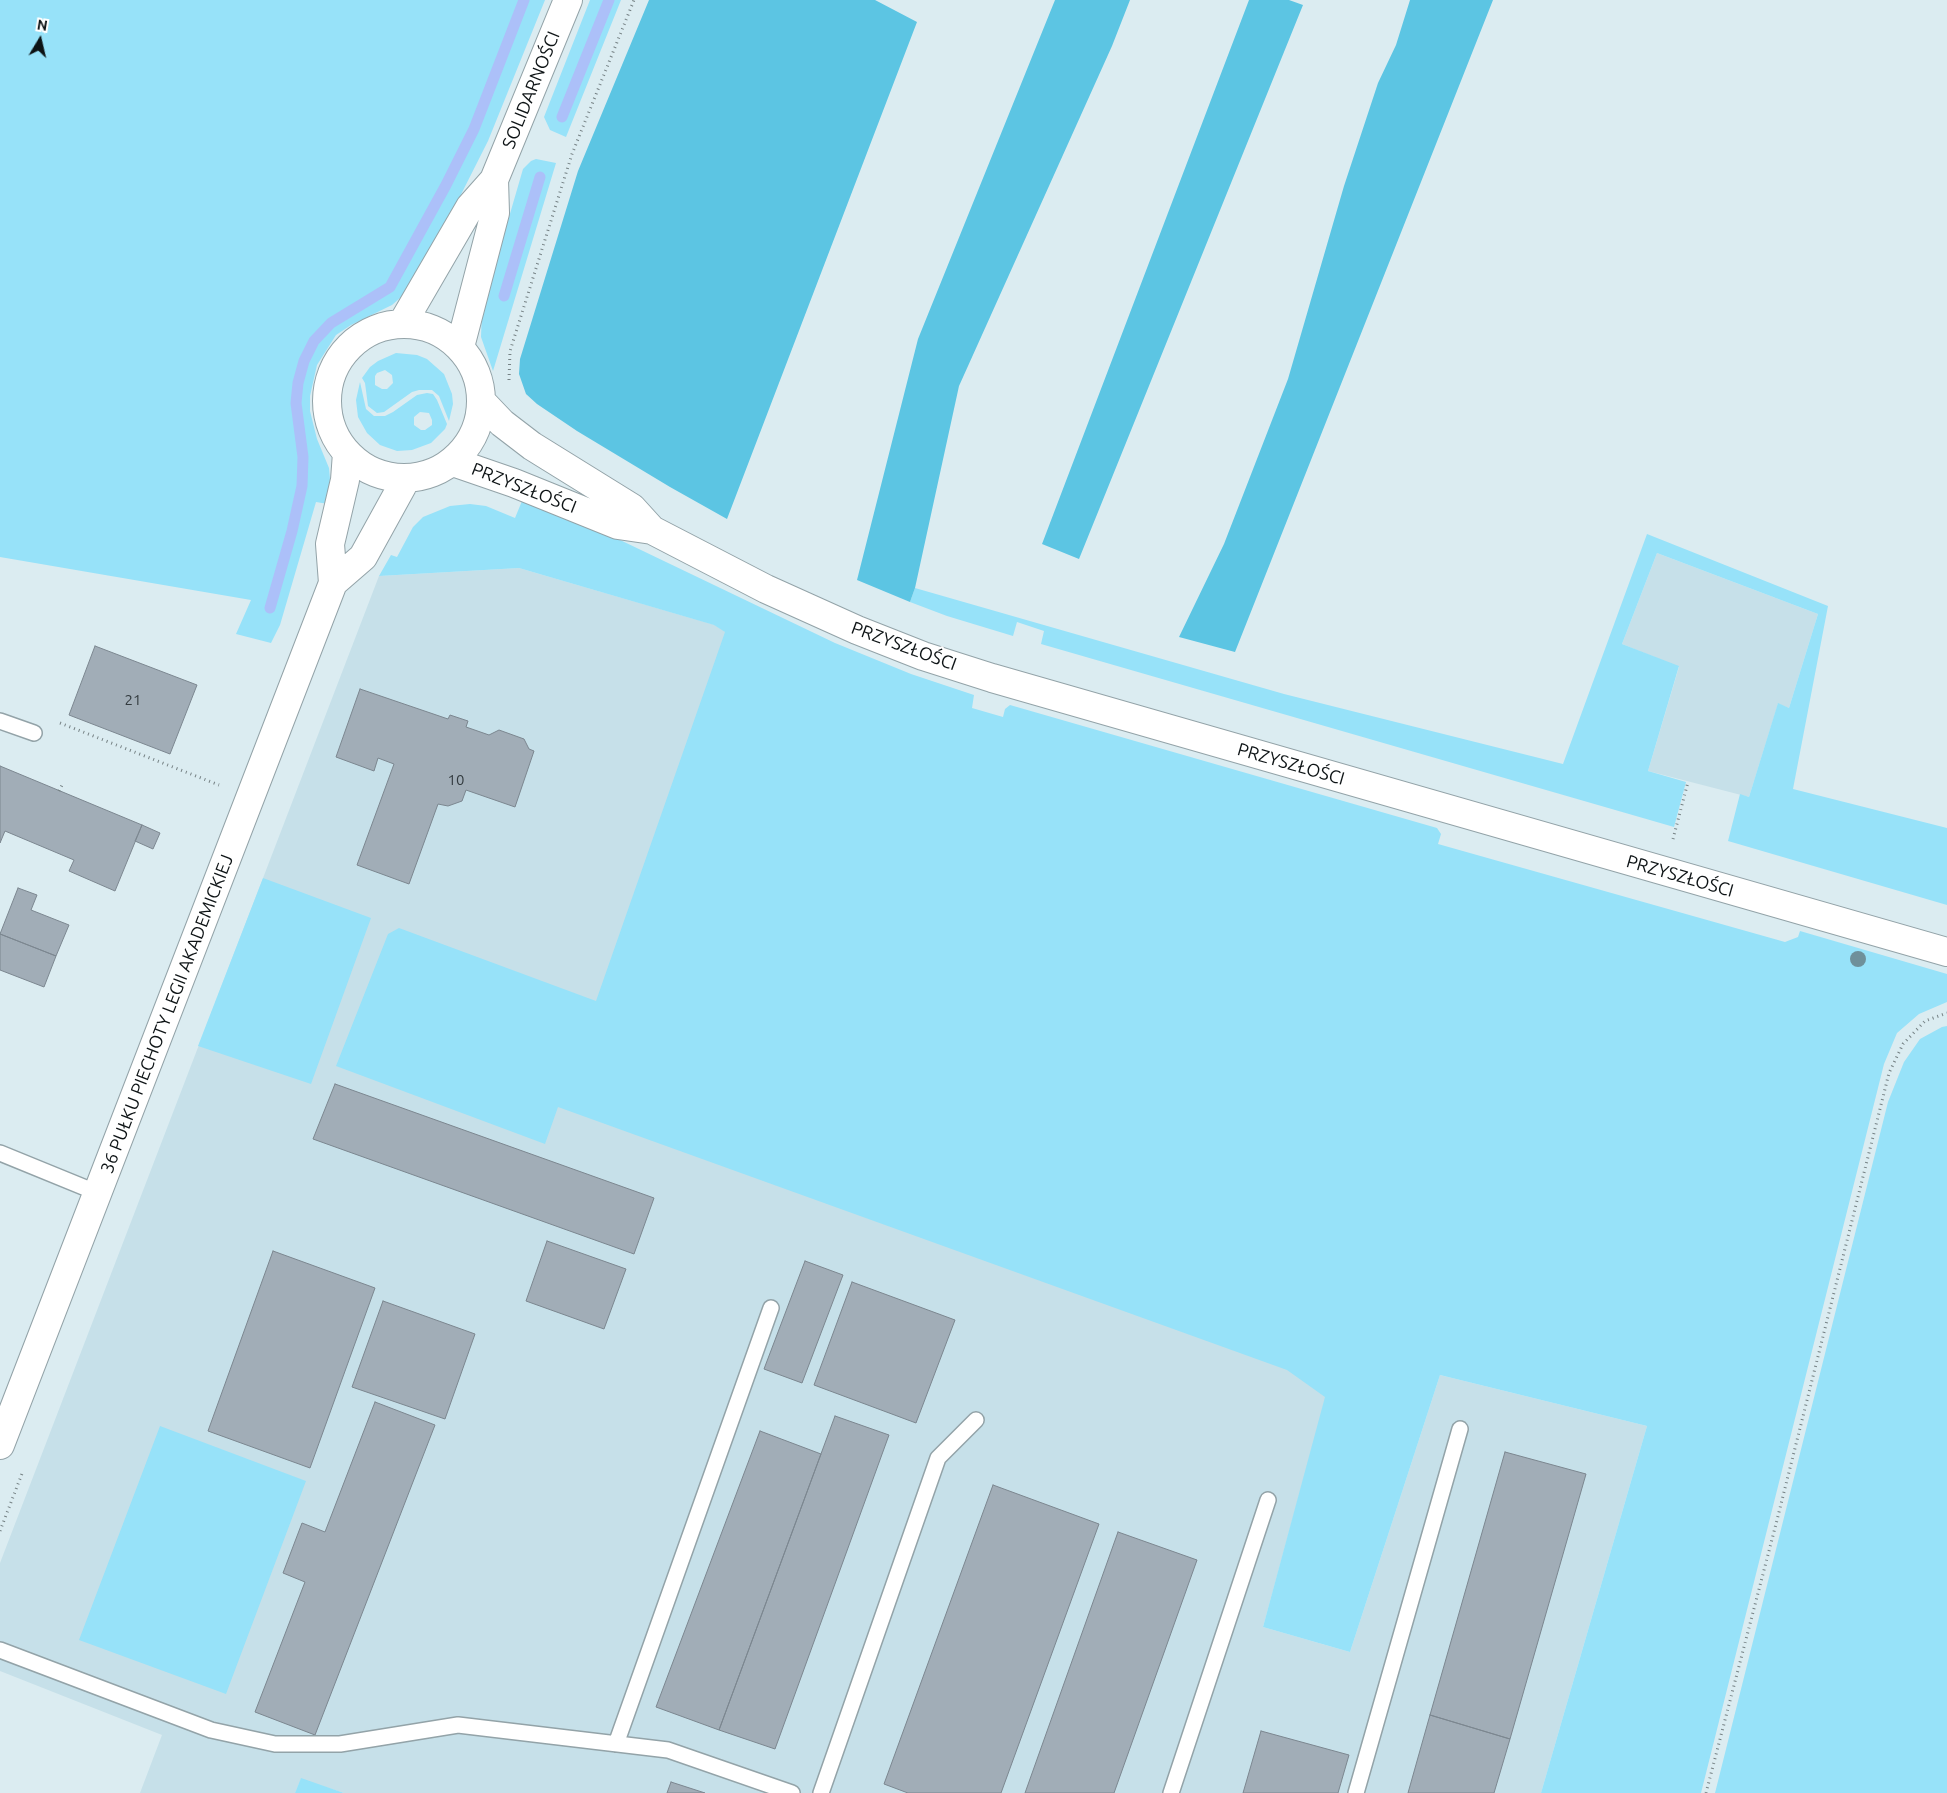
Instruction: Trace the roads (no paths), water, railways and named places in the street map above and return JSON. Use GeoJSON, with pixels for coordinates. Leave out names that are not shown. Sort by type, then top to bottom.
{"type":"FeatureCollection","features":[{"type":"Feature","properties":{"kind":"street","name":"SOLIDARNOŚCI"},"geometry":{"type":"LineString","coordinates":[[402,324],[470,207],[494,180],[568,0]]}},
{"type":"Feature","properties":{"kind":"street","name":"SOLIDARNOŚCI"},"geometry":{"type":"LineString","coordinates":[[460,347],[495,212],[494,180]]}},
{"type":"Feature","properties":{"kind":"street"},"geometry":{"type":"LineString","coordinates":[[402,324],[418,325],[434,330],[448,337],[460,347],[470,359],[476,373],[481,387],[482,402],[480,419],[474,435],[465,450],[453,462],[431,474],[406,479],[390,478],[359,465],[347,454],[337,439],[330,422],[327,405],[331,374],[348,348],[359,338],[372,331],[402,324]]}},
{"type":"Feature","properties":{"kind":"street","name":"PRZYSZŁOŚCI"},"geometry":{"type":"LineString","coordinates":[[482,402],[502,423],[532,446],[632,508],[652,530]]}},
{"type":"Feature","properties":{"kind":"street","name":"36 PUŁKU PIECHOTY LEGII AKADEMICKIEJ"},"geometry":{"type":"LineString","coordinates":[[0,1445],[333,584],[330,544],[345,480],[347,454]]}},
{"type":"Feature","properties":{"kind":"street","name":"PRZYSZŁOŚCI"},"geometry":{"type":"LineString","coordinates":[[453,462],[514,483],[618,525],[652,530],[766,589],[857,630],[931,658],[1174,731],[1947,952]]}},
{"type":"Feature","properties":{"kind":"street","name":"36 PUŁKU PIECHOTY LEGII AKADEMICKIEJ"},"geometry":{"type":"LineString","coordinates":[[333,584],[363,557],[406,479]]}},
{"type":"Feature","properties":{"kind":"lane"},"geometry":{"type":"LineString","coordinates":[[0,721],[34,733]]}},
{"type":"Feature","properties":{"kind":"lane"},"geometry":{"type":"LineString","coordinates":[[0,1153],[98,1193]]}},
{"type":"Feature","properties":{"kind":"lane"},"geometry":{"type":"LineString","coordinates":[[616,1744],[771,1308]]}},
{"type":"Feature","properties":{"kind":"lane"},"geometry":{"type":"LineString","coordinates":[[822,1793],[938,1458],[976,1420]]}},
{"type":"Feature","properties":{"kind":"lane"},"geometry":{"type":"LineString","coordinates":[[1356,1793],[1460,1429]]}},
{"type":"Feature","properties":{"kind":"lane"},"geometry":{"type":"LineString","coordinates":[[1171,1793],[1268,1500]]}},
{"type":"Feature","properties":{"kind":"lane"},"geometry":{"type":"LineString","coordinates":[[0,1650],[212,1730],[275,1744],[340,1744],[458,1725],[668,1750],[792,1793]]}},
{"type":"Feature","properties":{"kind":"waterway"},"geometry":{"type":"LineString","coordinates":[[270,608],[292,531],[302,486],[303,457],[296,403],[298,383],[304,361],[314,341],[331,323],[390,287],[446,185],[474,129],[524,0]]}},
{"type":"Feature","properties":{"kind":"waterway"},"geometry":{"type":"LineString","coordinates":[[562,117],[609,0]]}},
{"type":"Feature","properties":{"kind":"waterway"},"geometry":{"type":"LineString","coordinates":[[504,296],[540,177]]}}]}
